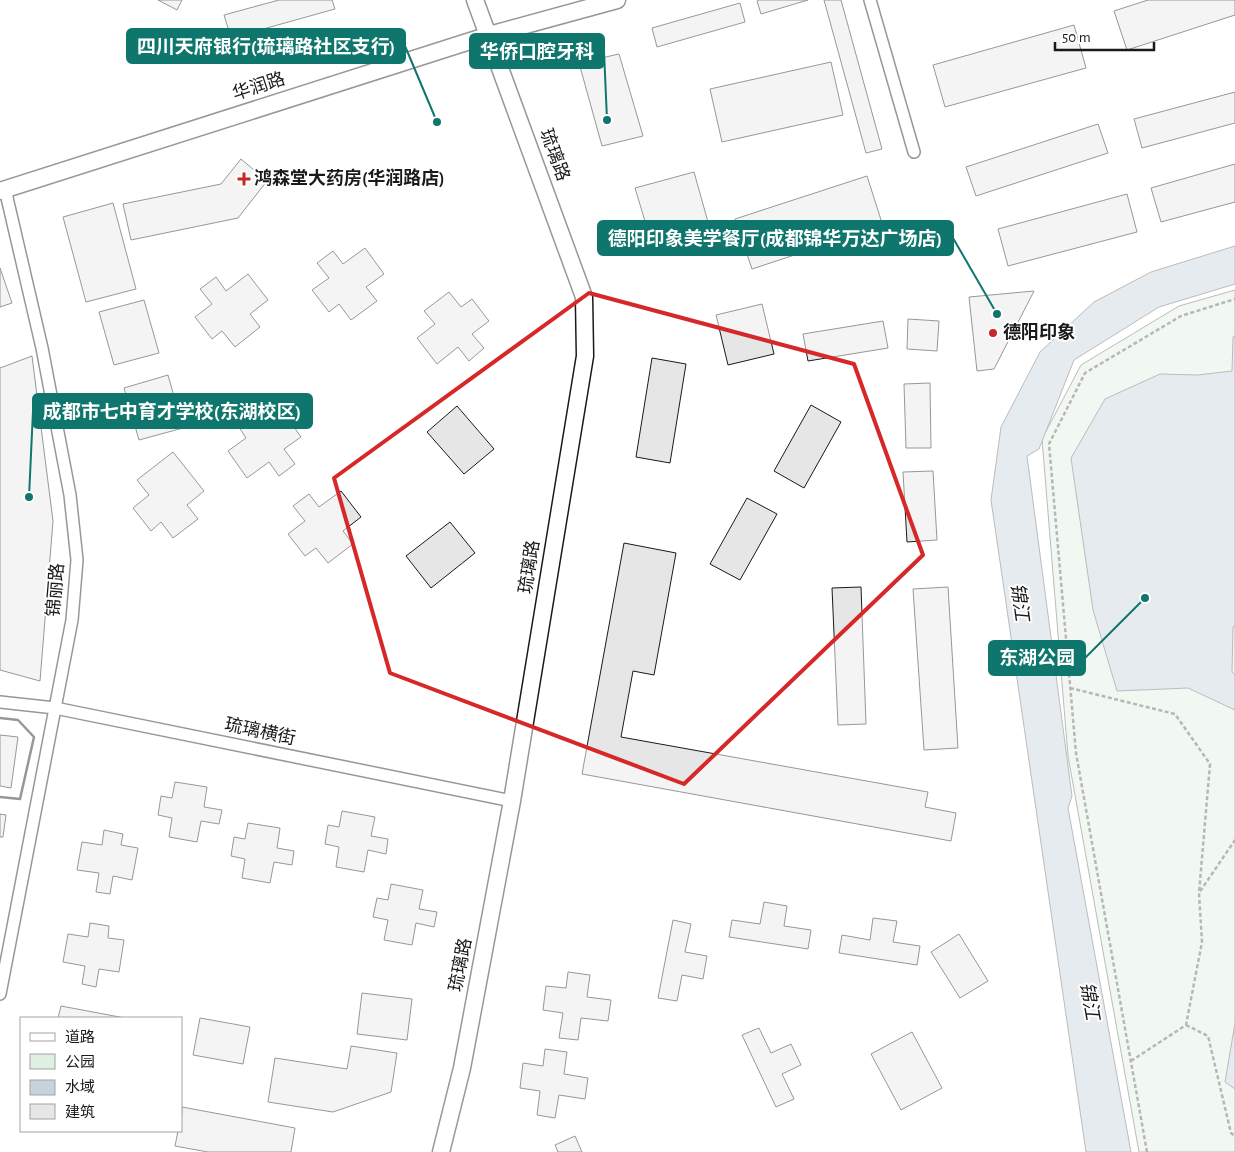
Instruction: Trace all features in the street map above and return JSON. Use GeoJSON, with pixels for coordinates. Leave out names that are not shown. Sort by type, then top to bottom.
{"type":"FeatureCollection","features":[{"type":"Feature","properties":{"kind":"street","name":"琉璃路"},"geometry":{"type":"LineString","coordinates":[[441,1152],[462,1068],[512,801],[585,356],[584,298],[475,0]]}},
{"type":"Feature","properties":{"kind":"street","name":"华润路"},"geometry":{"type":"LineString","coordinates":[[2,190],[489,35],[617,0]]}},
{"type":"Feature","properties":{"kind":"street"},"geometry":{"type":"LineString","coordinates":[[870,0],[914,152]]}},
{"type":"Feature","properties":{"kind":"street","name":"锦丽路"},"geometry":{"type":"LineString","coordinates":[[0,994],[72,620],[77,560],[70,495],[42,348],[2,190]]}},
{"type":"Feature","properties":{"kind":"street","name":"琉璃横街"},"geometry":{"type":"LineString","coordinates":[[0,702],[55,708],[512,801]]}},
{"type":"Feature","properties":{"kind":"path"},"geometry":{"type":"LineString","coordinates":[[1147,1152],[1076,753],[1049,444],[1085,374],[1181,316],[1235,299]]}},
{"type":"Feature","properties":{"kind":"path"},"geometry":{"type":"LineString","coordinates":[[1070,687],[1175,714],[1210,764],[1199,892],[1202,942],[1186,1025],[1131,1061]]}},
{"type":"Feature","properties":{"kind":"path"},"geometry":{"type":"LineString","coordinates":[[1199,892],[1235,840]]}},
{"type":"Feature","properties":{"kind":"path"},"geometry":{"type":"LineString","coordinates":[[1186,1025],[1208,1036],[1231,1134],[1235,1136]]}},
{"type":"Feature","properties":{"kind":"highlighted area"},"geometry":{"type":"Polygon","coordinates":[[[589,293],[854,364],[923,555],[684,784],[390,673],[334,478],[589,293]]]}},
{"type":"Feature","properties":{"kind":"green space"},"geometry":{"type":"Polygon","coordinates":[[[1235,290],[1235,1152],[1139,1152],[1068,756],[1042,439],[1081,365],[1179,306],[1235,290]]]}},
{"type":"Feature","properties":{"kind":"water","name":"锦江"},"geometry":{"type":"Polygon","coordinates":[[[1235,246],[1235,284],[1159,307],[1074,360],[1039,449],[1027,456],[1072,796],[1068,808],[1131,1152],[1086,1152],[991,500],[1001,427],[1040,352],[1094,302],[1151,272],[1235,246]]]}},
{"type":"Feature","properties":{"kind":"water"},"geometry":{"type":"Polygon","coordinates":[[[1235,336],[1235,625],[1233,627],[1232,672],[1235,675],[1235,710],[1188,688],[1117,691],[1093,610],[1071,458],[1105,399],[1160,374],[1197,375],[1232,371],[1233,337],[1235,336]]]}},
{"type":"Feature","properties":{"kind":"water"},"geometry":{"type":"Polygon","coordinates":[[[1235,1023],[1235,1089],[1225,1082],[1235,1023]]]}},
{"type":"Feature","properties":{"kind":"building"},"geometry":{"type":"Polygon","coordinates":[[[158,0],[182,0],[177,10],[158,0]]]}},
{"type":"Feature","properties":{"kind":"building"},"geometry":{"type":"Polygon","coordinates":[[[279,0],[332,0],[335,9],[231,38],[224,15],[279,0]]]}},
{"type":"Feature","properties":{"kind":"building"},"geometry":{"type":"Polygon","coordinates":[[[808,0],[761,14],[757,1],[808,0]]]}},
{"type":"Feature","properties":{"kind":"building"},"geometry":{"type":"Polygon","coordinates":[[[824,0],[841,0],[882,149],[866,153],[824,0]]]}},
{"type":"Feature","properties":{"kind":"building"},"geometry":{"type":"Polygon","coordinates":[[[1148,0],[1235,0],[1235,15],[1127,50],[1114,11],[1148,0]]]}},
{"type":"Feature","properties":{"kind":"building"},"geometry":{"type":"Polygon","coordinates":[[[740,3],[745,22],[657,47],[652,28],[740,3]]]}},
{"type":"Feature","properties":{"kind":"building"},"geometry":{"type":"Polygon","coordinates":[[[1074,25],[1086,68],[945,107],[933,65],[1074,25]]]}},
{"type":"Feature","properties":{"kind":"building"},"geometry":{"type":"Polygon","coordinates":[[[619,54],[643,136],[602,146],[579,63],[619,54]]]}},
{"type":"Feature","properties":{"kind":"building"},"geometry":{"type":"Polygon","coordinates":[[[831,62],[843,115],[722,142],[710,89],[831,62]]]}},
{"type":"Feature","properties":{"kind":"building"},"geometry":{"type":"Polygon","coordinates":[[[1235,92],[1235,123],[1142,148],[1134,119],[1235,92]]]}},
{"type":"Feature","properties":{"kind":"building"},"geometry":{"type":"Polygon","coordinates":[[[1098,124],[1108,153],[976,196],[966,167],[1098,124]]]}},
{"type":"Feature","properties":{"kind":"building"},"geometry":{"type":"Polygon","coordinates":[[[241,159],[267,181],[238,218],[131,240],[123,204],[221,184],[241,159]]]}},
{"type":"Feature","properties":{"kind":"building"},"geometry":{"type":"Polygon","coordinates":[[[1235,164],[1235,202],[1161,222],[1151,188],[1235,164]]]}},
{"type":"Feature","properties":{"kind":"building"},"geometry":{"type":"Polygon","coordinates":[[[694,172],[708,222],[650,238],[635,188],[694,172]]]}},
{"type":"Feature","properties":{"kind":"building"},"geometry":{"type":"Polygon","coordinates":[[[867,176],[883,226],[752,269],[735,219],[867,176]]]}},
{"type":"Feature","properties":{"kind":"building"},"geometry":{"type":"Polygon","coordinates":[[[1127,194],[1137,232],[1008,266],[998,229],[1127,194]]]}},
{"type":"Feature","properties":{"kind":"building"},"geometry":{"type":"Polygon","coordinates":[[[113,203],[136,289],[86,302],[63,217],[113,203]]]}},
{"type":"Feature","properties":{"kind":"building"},"geometry":{"type":"Polygon","coordinates":[[[365,248],[384,274],[366,287],[377,301],[351,320],[339,304],[329,312],[312,290],[329,278],[317,263],[333,251],[343,264],[365,248]]]}},
{"type":"Feature","properties":{"kind":"building"},"geometry":{"type":"Polygon","coordinates":[[[0,268],[12,303],[0,307],[0,268]]]}},
{"type":"Feature","properties":{"kind":"building"},"geometry":{"type":"Polygon","coordinates":[[[248,274],[268,300],[250,314],[260,327],[235,347],[222,331],[212,339],[195,317],[212,304],[200,289],[216,277],[226,291],[248,274]]]}},
{"type":"Feature","properties":{"kind":"building","name":"德阳印象"},"geometry":{"type":"Polygon","coordinates":[[[1034,291],[994,369],[977,371],[969,297],[1034,291]]]}},
{"type":"Feature","properties":{"kind":"building"},"geometry":{"type":"Polygon","coordinates":[[[449,292],[461,307],[472,299],[489,321],[472,334],[484,348],[469,361],[458,347],[437,364],[417,338],[435,324],[424,311],[449,292]]]}},
{"type":"Feature","properties":{"kind":"building"},"geometry":{"type":"Polygon","coordinates":[[[144,300],[159,353],[114,365],[99,312],[144,300]]]}},
{"type":"Feature","properties":{"kind":"building"},"geometry":{"type":"Polygon","coordinates":[[[762,304],[774,354],[728,365],[716,315],[762,304]]]}},
{"type":"Feature","properties":{"kind":"building"},"geometry":{"type":"Polygon","coordinates":[[[908,319],[939,321],[937,351],[907,349],[908,319]]]}},
{"type":"Feature","properties":{"kind":"building"},"geometry":{"type":"Polygon","coordinates":[[[883,321],[888,348],[808,361],[803,334],[883,321]]]}},
{"type":"Feature","properties":{"kind":"building"},"geometry":{"type":"Polygon","coordinates":[[[32,356],[53,521],[40,681],[0,670],[0,368],[32,356]]]}},
{"type":"Feature","properties":{"kind":"building"},"geometry":{"type":"Polygon","coordinates":[[[652,358],[686,364],[670,463],[636,457],[652,358]]]}},
{"type":"Feature","properties":{"kind":"building"},"geometry":{"type":"Polygon","coordinates":[[[168,375],[183,428],[139,440],[124,388],[168,375]]]}},
{"type":"Feature","properties":{"kind":"building"},"geometry":{"type":"Polygon","coordinates":[[[930,383],[931,448],[906,448],[904,384],[930,383]]]}},
{"type":"Feature","properties":{"kind":"building"},"geometry":{"type":"Polygon","coordinates":[[[811,405],[841,422],[804,488],[774,471],[811,405]]]}},
{"type":"Feature","properties":{"kind":"building"},"geometry":{"type":"Polygon","coordinates":[[[262,406],[274,422],[285,414],[301,437],[284,449],[295,464],[279,476],[269,462],[247,478],[228,451],[246,438],[237,424],[262,406]]]}},
{"type":"Feature","properties":{"kind":"building"},"geometry":{"type":"Polygon","coordinates":[[[457,406],[494,449],[464,474],[427,432],[457,406]]]}},
{"type":"Feature","properties":{"kind":"building"},"geometry":{"type":"Polygon","coordinates":[[[173,452],[204,491],[187,505],[198,519],[173,538],[161,522],[151,531],[133,508],[149,495],[137,480],[173,452]]]}},
{"type":"Feature","properties":{"kind":"building"},"geometry":{"type":"Polygon","coordinates":[[[933,471],[937,540],[907,542],[903,472],[933,471]]]}},
{"type":"Feature","properties":{"kind":"building"},"geometry":{"type":"Polygon","coordinates":[[[341,491],[361,517],[343,531],[353,544],[328,563],[316,548],[305,556],[288,534],[305,521],[293,506],[309,494],[319,507],[341,491]]]}},
{"type":"Feature","properties":{"kind":"building"},"geometry":{"type":"Polygon","coordinates":[[[747,498],[777,514],[740,580],[710,564],[747,498]]]}},
{"type":"Feature","properties":{"kind":"building"},"geometry":{"type":"Polygon","coordinates":[[[450,522],[475,553],[431,588],[406,556],[450,522]]]}},
{"type":"Feature","properties":{"kind":"building"},"geometry":{"type":"Polygon","coordinates":[[[624,543],[676,553],[654,675],[633,671],[621,737],[928,792],[925,807],[956,813],[951,841],[582,774],[624,543]]]}},
{"type":"Feature","properties":{"kind":"building"},"geometry":{"type":"Polygon","coordinates":[[[861,587],[866,724],[838,725],[832,588],[861,587]]]}},
{"type":"Feature","properties":{"kind":"building"},"geometry":{"type":"Polygon","coordinates":[[[948,587],[958,748],[924,750],[913,589],[948,587]]]}},
{"type":"Feature","properties":{"kind":"building"},"geometry":{"type":"Polygon","coordinates":[[[0,735],[18,737],[11,788],[0,786],[0,735]]]}},
{"type":"Feature","properties":{"kind":"building"},"geometry":{"type":"Polygon","coordinates":[[[175,782],[207,787],[204,807],[222,810],[219,824],[201,821],[197,842],[169,837],[172,818],[158,815],[161,796],[172,798],[175,782]]]}},
{"type":"Feature","properties":{"kind":"building"},"geometry":{"type":"Polygon","coordinates":[[[342,811],[375,817],[371,836],[388,839],[386,854],[368,850],[364,872],[336,867],[339,847],[325,844],[328,825],[339,827],[342,811]]]}},
{"type":"Feature","properties":{"kind":"building"},"geometry":{"type":"Polygon","coordinates":[[[0,814],[6,815],[3,837],[0,837],[0,814]]]}},
{"type":"Feature","properties":{"kind":"building"},"geometry":{"type":"Polygon","coordinates":[[[248,823],[280,828],[277,848],[294,851],[292,865],[274,862],[270,883],[242,878],[245,859],[231,856],[234,837],[245,839],[248,823]]]}},
{"type":"Feature","properties":{"kind":"building"},"geometry":{"type":"Polygon","coordinates":[[[104,830],[123,834],[121,845],[138,848],[132,880],[113,876],[110,894],[96,892],[99,873],[77,870],[82,842],[102,845],[104,830]]]}},
{"type":"Feature","properties":{"kind":"building"},"geometry":{"type":"Polygon","coordinates":[[[391,884],[423,890],[419,909],[437,912],[434,927],[416,923],[412,945],[384,940],[388,920],[373,917],[377,898],[388,900],[391,884]]]}},
{"type":"Feature","properties":{"kind":"building"},"geometry":{"type":"Polygon","coordinates":[[[764,902],[787,906],[784,926],[811,930],[808,949],[729,937],[732,920],[760,924],[764,902]]]}},
{"type":"Feature","properties":{"kind":"building"},"geometry":{"type":"Polygon","coordinates":[[[873,918],[897,921],[893,942],[920,946],[917,965],[839,953],[842,935],[870,940],[873,918]]]}},
{"type":"Feature","properties":{"kind":"building"},"geometry":{"type":"Polygon","coordinates":[[[673,920],[691,924],[685,952],[707,956],[703,979],[682,975],[677,1001],[658,998],[673,920]]]}},
{"type":"Feature","properties":{"kind":"building"},"geometry":{"type":"Polygon","coordinates":[[[90,923],[109,926],[108,938],[124,940],[119,972],[99,969],[96,987],[82,984],[85,966],[63,962],[68,934],[88,937],[90,923]]]}},
{"type":"Feature","properties":{"kind":"building"},"geometry":{"type":"Polygon","coordinates":[[[959,934],[988,981],[960,998],[931,952],[959,934]]]}},
{"type":"Feature","properties":{"kind":"building"},"geometry":{"type":"Polygon","coordinates":[[[568,972],[590,975],[587,997],[611,1000],[608,1021],[581,1018],[578,1040],[559,1038],[563,1013],[543,1010],[546,986],[566,988],[568,972]]]}},
{"type":"Feature","properties":{"kind":"building"},"geometry":{"type":"Polygon","coordinates":[[[362,993],[412,999],[407,1040],[357,1034],[362,993]]]}},
{"type":"Feature","properties":{"kind":"building"},"geometry":{"type":"Polygon","coordinates":[[[61,1006],[120,1017],[58,1017],[61,1006]]]}},
{"type":"Feature","properties":{"kind":"building"},"geometry":{"type":"Polygon","coordinates":[[[200,1018],[250,1027],[243,1064],[193,1055],[200,1018]]]}},
{"type":"Feature","properties":{"kind":"building"},"geometry":{"type":"Polygon","coordinates":[[[759,1028],[771,1053],[791,1044],[801,1065],[782,1074],[794,1099],[776,1107],[742,1035],[759,1028]]]}},
{"type":"Feature","properties":{"kind":"building"},"geometry":{"type":"Polygon","coordinates":[[[912,1032],[942,1088],[901,1110],[871,1054],[912,1032]]]}},
{"type":"Feature","properties":{"kind":"building"},"geometry":{"type":"Polygon","coordinates":[[[351,1046],[397,1053],[391,1092],[333,1112],[268,1102],[275,1058],[347,1069],[351,1046]]]}},
{"type":"Feature","properties":{"kind":"building"},"geometry":{"type":"Polygon","coordinates":[[[545,1049],[567,1052],[564,1074],[588,1078],[585,1099],[559,1095],[555,1118],[537,1115],[540,1091],[520,1088],[523,1063],[543,1066],[545,1049]]]}},
{"type":"Feature","properties":{"kind":"building"},"geometry":{"type":"Polygon","coordinates":[[[182,1107],[295,1128],[291,1152],[208,1152],[175,1146],[178,1132],[182,1132],[182,1107]]]}},
{"type":"Feature","properties":{"kind":"building"},"geometry":{"type":"Polygon","coordinates":[[[575,1136],[582,1152],[558,1152],[555,1145],[575,1136]]]}},
{"type":"Feature","properties":{"kind":"wall"},"geometry":{"type":"LineString","coordinates":[[0,718],[18,720],[34,737],[20,799],[0,797]]}},
{"type":"Feature","properties":{"kind":"place","name":"华侨口腔牙科"},"geometry":{"type":"Point","coordinates":[607,120]}},
{"type":"Feature","properties":{"kind":"place","name":"四川天府银行(琉璃路社区支行)"},"geometry":{"type":"Point","coordinates":[437,122]}},
{"type":"Feature","properties":{"kind":"place","name":"鸿森堂大药房(华润路店)"},"geometry":{"type":"Point","coordinates":[244,179]}},
{"type":"Feature","properties":{"kind":"place","name":"德阳印象美学餐厅(成都锦华万达广场店)"},"geometry":{"type":"Point","coordinates":[997,314]}},
{"type":"Feature","properties":{"kind":"place","name":"德阳印象"},"geometry":{"type":"Point","coordinates":[993,333]}},
{"type":"Feature","properties":{"kind":"place","name":"成都市七中育才学校(东湖校区)"},"geometry":{"type":"Point","coordinates":[29,497]}},
{"type":"Feature","properties":{"kind":"place","name":"东湖公园"},"geometry":{"type":"Point","coordinates":[1145,598]}}]}
